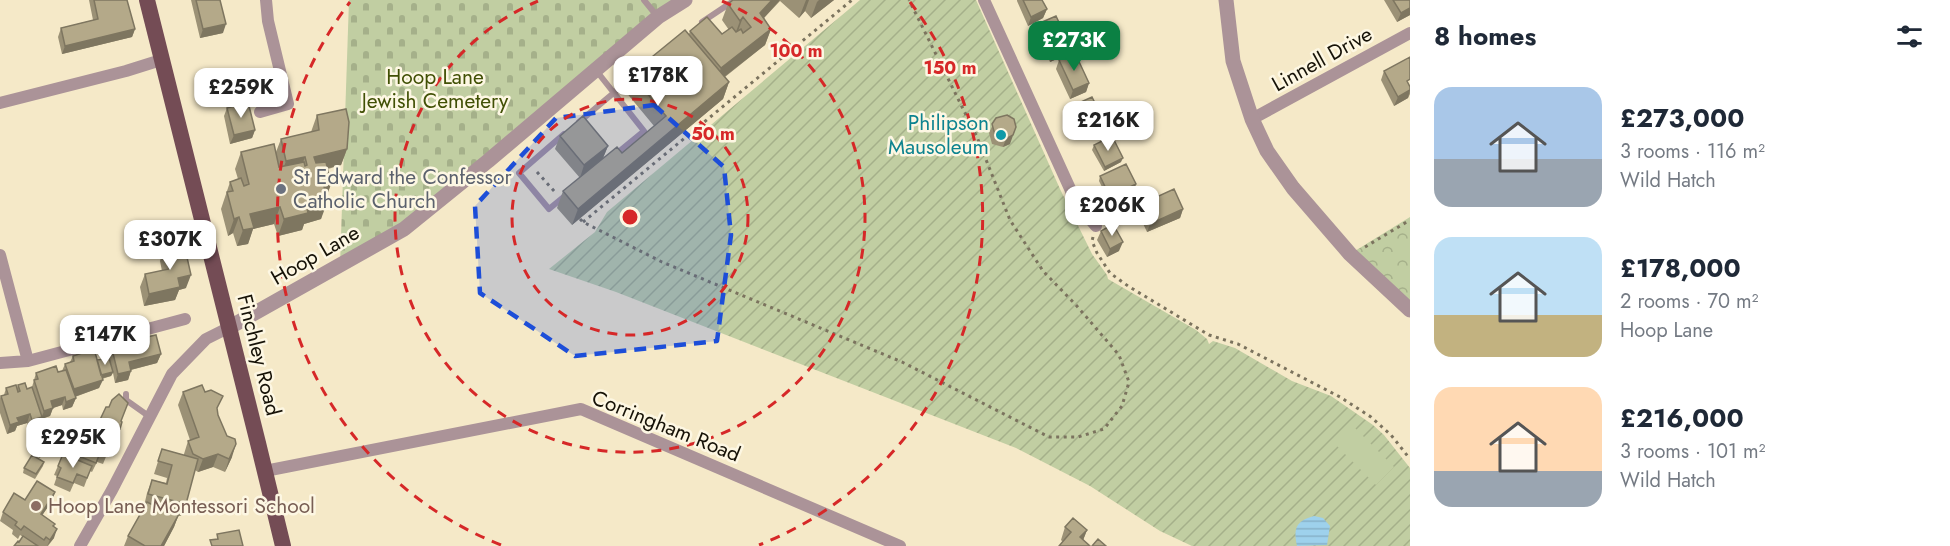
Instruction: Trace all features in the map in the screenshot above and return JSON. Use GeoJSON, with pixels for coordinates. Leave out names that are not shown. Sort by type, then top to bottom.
{"type":"FeatureCollection","features":[{"type":"Feature","properties":{"kind":"main road","name":"Finchley Road"},"geometry":{"type":"LineString","coordinates":[[147,0],[283,546]]}},
{"type":"Feature","properties":{"kind":"street"},"geometry":{"type":"LineString","coordinates":[[260,112],[288,104],[268,21],[266,0]]}},
{"type":"Feature","properties":{"kind":"street","name":"Hoop Lane"},"geometry":{"type":"LineString","coordinates":[[80,546],[112,490],[172,374],[206,339],[404,229],[658,17],[685,0]]}},
{"type":"Feature","properties":{"kind":"street"},"geometry":{"type":"LineString","coordinates":[[984,0],[1077,204],[1096,226]]}},
{"type":"Feature","properties":{"kind":"street"},"geometry":{"type":"LineString","coordinates":[[1226,0],[1233,61],[1252,119],[1267,151],[1293,188],[1350,254],[1410,310]]}},
{"type":"Feature","properties":{"kind":"street","name":"Linnell Drive"},"geometry":{"type":"LineString","coordinates":[[1252,119],[1410,33]]}},
{"type":"Feature","properties":{"kind":"street"},"geometry":{"type":"LineString","coordinates":[[0,103],[161,60]]}},
{"type":"Feature","properties":{"kind":"street"},"geometry":{"type":"LineString","coordinates":[[0,255],[28,361]]}},
{"type":"Feature","properties":{"kind":"street"},"geometry":{"type":"LineString","coordinates":[[0,363],[28,361],[185,319]]}},
{"type":"Feature","properties":{"kind":"street","name":"Corringham Road"},"geometry":{"type":"LineString","coordinates":[[266,471],[581,409],[900,546]]}},
{"type":"Feature","properties":{"kind":"lane"},"geometry":{"type":"LineString","coordinates":[[645,0],[658,17]]}},
{"type":"Feature","properties":{"kind":"lane"},"geometry":{"type":"LineString","coordinates":[[696,26],[735,0]]}},
{"type":"Feature","properties":{"kind":"lane"},"geometry":{"type":"LineString","coordinates":[[595,69],[644,131],[608,161]]}},
{"type":"Feature","properties":{"kind":"lane"},"geometry":{"type":"LineString","coordinates":[[571,191],[549,209],[519,173],[641,70]]}},
{"type":"Feature","properties":{"kind":"lane"},"geometry":{"type":"LineString","coordinates":[[126,394],[126,400],[150,417]]}},
{"type":"Feature","properties":{"kind":"path"},"geometry":{"type":"LineString","coordinates":[[583,222],[852,0]]}},
{"type":"Feature","properties":{"kind":"path"},"geometry":{"type":"LineString","coordinates":[[580,219],[662,262],[902,362],[1049,436],[1078,437],[1104,429],[1122,406],[1130,382],[1119,355],[1076,304],[1043,271],[1010,220],[977,137],[909,0]]}},
{"type":"Feature","properties":{"kind":"path"},"geometry":{"type":"LineString","coordinates":[[1350,254],[1366,247],[1410,219]]}},
{"type":"Feature","properties":{"kind":"path"},"geometry":{"type":"LineString","coordinates":[[1096,226],[1092,241],[1110,273],[1209,335],[1238,344],[1340,397],[1371,417],[1391,435],[1410,459]]}},
{"type":"Feature","properties":{"kind":"highlighted area"},"geometry":{"type":"Polygon","coordinates":[[[654,105],[724,167],[731,235],[717,341],[575,356],[480,293],[475,206],[556,118],[654,105]]]}},
{"type":"Feature","properties":{"kind":"green space","name":"Hoop Lane Jewish Cemetery"},"geometry":{"type":"Polygon","coordinates":[[[349,0],[685,0],[488,161],[340,266],[349,0]]]}},
{"type":"Feature","properties":{"kind":"green space"},"geometry":{"type":"Polygon","coordinates":[[[860,0],[976,0],[1060,189],[1092,254],[1108,279],[1196,330],[1207,339],[1209,344],[1213,341],[1235,348],[1292,381],[1331,396],[1373,425],[1384,435],[1410,468],[1410,546],[1192,546],[1160,531],[1090,486],[1016,448],[616,292],[549,269],[595,232],[607,212],[860,0]]]}},
{"type":"Feature","properties":{"kind":"green space"},"geometry":{"type":"Polygon","coordinates":[[[1410,217],[1410,309],[1350,254],[1410,217]]]}},
{"type":"Feature","properties":{"kind":"green space"},"geometry":{"type":"Polygon","coordinates":[[[1354,427],[1394,467],[1376,485],[1336,445],[1354,427]]]}},
{"type":"Feature","properties":{"kind":"water"},"geometry":{"type":"Polygon","coordinates":[[[1314,516],[1323,518],[1330,526],[1327,545],[1297,546],[1295,534],[1297,526],[1303,520],[1314,516]]]}},
{"type":"Feature","properties":{"kind":"building"},"geometry":{"type":"Polygon","coordinates":[[[94,0],[127,0],[135,29],[65,46],[61,28],[98,19],[94,0]]]}},
{"type":"Feature","properties":{"kind":"building"},"geometry":{"type":"Polygon","coordinates":[[[196,0],[220,0],[226,24],[203,29],[196,0]]]}},
{"type":"Feature","properties":{"kind":"building"},"geometry":{"type":"Polygon","coordinates":[[[733,0],[772,0],[760,13],[771,29],[721,68],[690,31],[707,17],[722,34],[732,27],[736,32],[741,29],[743,33],[751,27],[743,17],[740,21],[728,4],[733,0]]]}},
{"type":"Feature","properties":{"kind":"building"},"geometry":{"type":"Polygon","coordinates":[[[1023,0],[1042,0],[1047,9],[1031,17],[1023,0]]]}},
{"type":"Feature","properties":{"kind":"building"},"geometry":{"type":"Polygon","coordinates":[[[1393,0],[1410,0],[1410,8],[1401,13],[1393,0]]]}},
{"type":"Feature","properties":{"kind":"building"},"geometry":{"type":"Polygon","coordinates":[[[1056,16],[1070,46],[1054,53],[1040,23],[1056,16]]]}},
{"type":"Feature","properties":{"kind":"building"},"geometry":{"type":"Polygon","coordinates":[[[685,30],[729,82],[578,209],[563,191],[617,147],[622,153],[666,116],[631,74],[685,30]]]}},
{"type":"Feature","properties":{"kind":"building"},"geometry":{"type":"Polygon","coordinates":[[[1075,53],[1089,83],[1073,90],[1059,60],[1075,53]]]}},
{"type":"Feature","properties":{"kind":"building"},"geometry":{"type":"Polygon","coordinates":[[[1410,57],[1410,79],[1407,81],[1410,90],[1398,97],[1384,71],[1410,57]]]}},
{"type":"Feature","properties":{"kind":"building"},"geometry":{"type":"Polygon","coordinates":[[[1092,97],[1107,127],[1089,136],[1074,105],[1092,97]]]}},
{"type":"Feature","properties":{"kind":"building"},"geometry":{"type":"Polygon","coordinates":[[[248,102],[255,130],[234,135],[227,108],[248,102]]]}},
{"type":"Feature","properties":{"kind":"building","name":"St Edward the Confessor Catholic Church"},"geometry":{"type":"Polygon","coordinates":[[[346,109],[349,122],[347,149],[314,157],[316,163],[326,162],[331,184],[324,186],[327,203],[307,208],[308,213],[284,219],[280,207],[250,214],[254,228],[243,230],[239,217],[234,219],[227,192],[233,191],[230,182],[241,178],[244,186],[249,184],[241,152],[274,144],[279,167],[304,162],[305,166],[307,165],[305,157],[286,161],[281,139],[319,130],[317,115],[346,109]]]}},
{"type":"Feature","properties":{"kind":"building"},"geometry":{"type":"Polygon","coordinates":[[[1007,115],[1014,119],[1016,127],[1013,135],[1006,139],[995,135],[992,124],[996,118],[1007,115]]]}},
{"type":"Feature","properties":{"kind":"building"},"geometry":{"type":"Polygon","coordinates":[[[583,116],[608,146],[584,165],[560,136],[583,116]]]}},
{"type":"Feature","properties":{"kind":"building"},"geometry":{"type":"Polygon","coordinates":[[[1112,136],[1123,158],[1105,167],[1094,145],[1112,136]]]}},
{"type":"Feature","properties":{"kind":"building"},"geometry":{"type":"Polygon","coordinates":[[[1126,164],[1136,184],[1110,197],[1100,176],[1126,164]]]}},
{"type":"Feature","properties":{"kind":"building"},"geometry":{"type":"Polygon","coordinates":[[[1174,189],[1183,209],[1150,224],[1141,204],[1174,189]]]}},
{"type":"Feature","properties":{"kind":"building"},"geometry":{"type":"Polygon","coordinates":[[[1113,224],[1123,242],[1110,249],[1101,231],[1113,224]]]}},
{"type":"Feature","properties":{"kind":"building"},"geometry":{"type":"Polygon","coordinates":[[[184,244],[191,275],[178,278],[180,287],[149,294],[145,274],[169,269],[164,248],[184,244]]]}},
{"type":"Feature","properties":{"kind":"building"},"geometry":{"type":"Polygon","coordinates":[[[156,335],[161,354],[129,362],[131,371],[118,374],[111,345],[156,335]]]}},
{"type":"Feature","properties":{"kind":"building"},"geometry":{"type":"Polygon","coordinates":[[[94,349],[103,380],[74,389],[65,364],[74,361],[73,356],[94,349]]]}},
{"type":"Feature","properties":{"kind":"building"},"geometry":{"type":"Polygon","coordinates":[[[109,358],[113,372],[101,375],[97,360],[109,358]]]}},
{"type":"Feature","properties":{"kind":"building"},"geometry":{"type":"Polygon","coordinates":[[[56,366],[58,372],[66,370],[76,398],[66,402],[65,397],[51,401],[53,408],[44,411],[34,380],[38,379],[36,373],[56,366]]]}},
{"type":"Feature","properties":{"kind":"building"},"geometry":{"type":"Polygon","coordinates":[[[25,383],[27,389],[32,387],[42,417],[32,420],[30,414],[17,418],[19,422],[10,425],[1,396],[8,394],[6,388],[16,385],[18,392],[20,391],[18,385],[25,383]]]}},
{"type":"Feature","properties":{"kind":"building"},"geometry":{"type":"Polygon","coordinates":[[[202,385],[205,392],[211,390],[223,396],[217,408],[218,415],[227,436],[235,439],[236,444],[229,459],[218,454],[203,459],[193,454],[188,441],[199,437],[183,392],[202,385]]]}},
{"type":"Feature","properties":{"kind":"building"},"geometry":{"type":"Polygon","coordinates":[[[119,394],[128,403],[120,429],[118,428],[117,431],[98,424],[106,407],[109,407],[112,400],[119,394]]]}},
{"type":"Feature","properties":{"kind":"building"},"geometry":{"type":"Polygon","coordinates":[[[85,431],[112,442],[106,455],[100,453],[96,463],[71,453],[76,440],[80,442],[85,431]]]}},
{"type":"Feature","properties":{"kind":"building"},"geometry":{"type":"Polygon","coordinates":[[[38,445],[45,448],[42,453],[35,450],[38,445]]]}},
{"type":"Feature","properties":{"kind":"building"},"geometry":{"type":"Polygon","coordinates":[[[162,449],[198,459],[186,504],[148,494],[152,480],[167,484],[172,465],[158,461],[162,449]]]}},
{"type":"Feature","properties":{"kind":"building"},"geometry":{"type":"Polygon","coordinates":[[[63,454],[92,466],[87,478],[77,474],[73,483],[57,477],[61,468],[58,466],[63,454]]]}},
{"type":"Feature","properties":{"kind":"building"},"geometry":{"type":"Polygon","coordinates":[[[32,455],[44,462],[36,474],[24,468],[32,455]]]}},
{"type":"Feature","properties":{"kind":"building"},"geometry":{"type":"Polygon","coordinates":[[[37,481],[55,492],[41,514],[55,524],[53,526],[57,529],[50,540],[46,537],[44,540],[24,526],[21,530],[15,525],[17,522],[3,512],[14,493],[25,500],[37,481]]]}},
{"type":"Feature","properties":{"kind":"building"},"geometry":{"type":"Polygon","coordinates":[[[147,502],[167,512],[169,508],[179,514],[161,546],[145,546],[128,536],[147,502]]]}},
{"type":"Feature","properties":{"kind":"building"},"geometry":{"type":"Polygon","coordinates":[[[1073,518],[1087,530],[1080,537],[1090,546],[1059,546],[1071,532],[1065,527],[1073,518]]]}},
{"type":"Feature","properties":{"kind":"building"},"geometry":{"type":"Polygon","coordinates":[[[239,530],[243,546],[212,546],[210,540],[218,539],[217,534],[239,530]]]}},
{"type":"Feature","properties":{"kind":"building"},"geometry":{"type":"Polygon","coordinates":[[[23,536],[38,546],[14,546],[23,536]]]}},
{"type":"Feature","properties":{"kind":"building"},"geometry":{"type":"Polygon","coordinates":[[[1098,539],[1106,546],[1092,546],[1098,539]]]}},
{"type":"Feature","properties":{"kind":"place","name":"Philipson Mausoleum"},"geometry":{"type":"Point","coordinates":[1001,135]}},
{"type":"Feature","properties":{"kind":"place","name":"St Edward the Confessor Catholic Church"},"geometry":{"type":"Point","coordinates":[281,189]}},
{"type":"Feature","properties":{"kind":"place","name":"Hoop Lane Montessori School"},"geometry":{"type":"Point","coordinates":[36,506]}}]}
